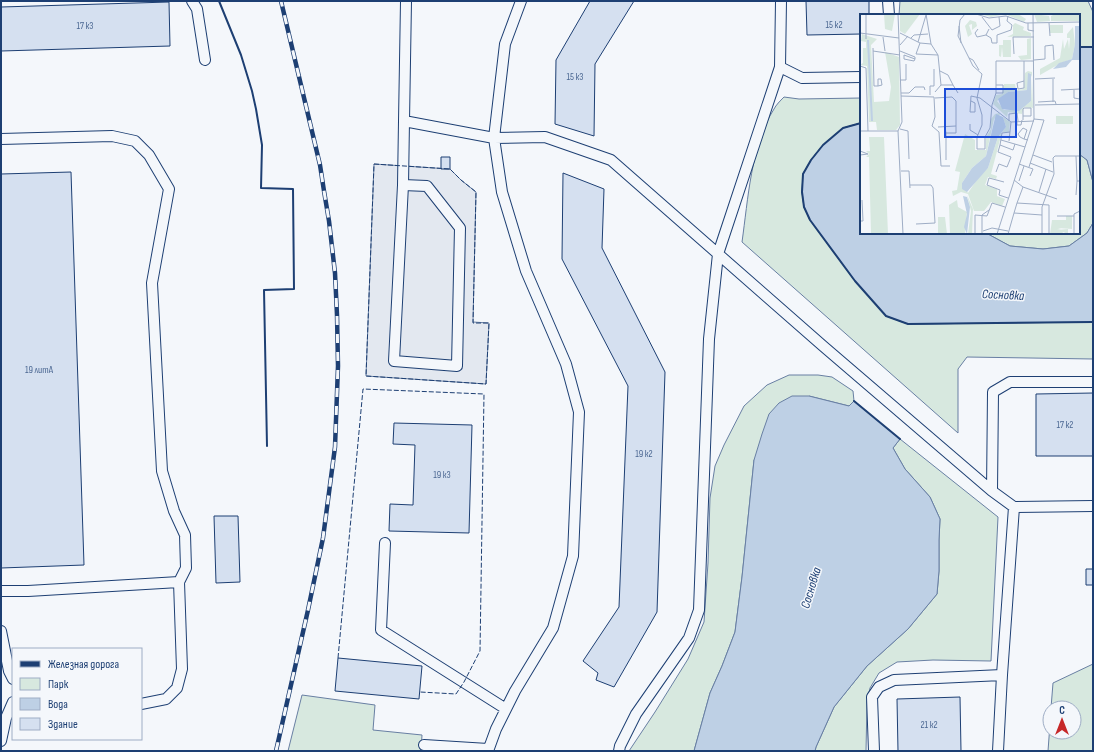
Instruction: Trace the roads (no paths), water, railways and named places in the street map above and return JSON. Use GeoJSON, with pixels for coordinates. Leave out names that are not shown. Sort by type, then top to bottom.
{"type":"FeatureCollection","features":[{"type":"Feature","properties":{"kind":"lane"},"geometry":{"type":"LineString","coordinates":[[192,1],[197,9],[205,60]]}},
{"type":"Feature","properties":{"kind":"lane"},"geometry":{"type":"LineString","coordinates":[[403,185],[427,186],[460,228],[457,366],[394,361],[403,185],[406,1]]}},
{"type":"Feature","properties":{"kind":"lane"},"geometry":{"type":"LineString","coordinates":[[424,745],[488,750],[496,729],[515,692],[553,628],[573,556],[579,412],[566,364],[526,270],[502,192],[494,138],[505,44],[521,1]]}},
{"type":"Feature","properties":{"kind":"lane"},"geometry":{"type":"LineString","coordinates":[[619,751],[636,714],[689,638],[699,610],[709,339],[718,254],[780,68],[781,1]]}},
{"type":"Feature","properties":{"kind":"lane"},"geometry":{"type":"LineString","coordinates":[[888,1],[888,14]]}},
{"type":"Feature","properties":{"kind":"lane"},"geometry":{"type":"LineString","coordinates":[[780,68],[802,78],[860,77]]}},
{"type":"Feature","properties":{"kind":"lane"},"geometry":{"type":"LineString","coordinates":[[404,121],[494,138],[545,137],[611,160],[823,346],[992,491],[1014,507],[1093,506]]}},
{"type":"Feature","properties":{"kind":"lane"},"geometry":{"type":"LineString","coordinates":[[1,140],[112,136],[135,141],[149,155],[169,189],[152,283],[162,471],[174,511],[185,535],[186,568],[179,582],[182,669],[177,688],[166,699],[142,704]]}},
{"type":"Feature","properties":{"kind":"lane"},"geometry":{"type":"LineString","coordinates":[[992,491],[993,392],[1010,382],[1093,382]]}},
{"type":"Feature","properties":{"kind":"lane"},"geometry":{"type":"LineString","coordinates":[[998,751],[1014,507]]}},
{"type":"Feature","properties":{"kind":"lane"},"geometry":{"type":"LineString","coordinates":[[385,544],[382,630],[506,709]]}},
{"type":"Feature","properties":{"kind":"lane"},"geometry":{"type":"LineString","coordinates":[[1,590],[28,591],[179,582]]}},
{"type":"Feature","properties":{"kind":"lane"},"geometry":{"type":"LineString","coordinates":[[1,631],[9,671],[12,677]]}},
{"type":"Feature","properties":{"kind":"lane"},"geometry":{"type":"LineString","coordinates":[[874,751],[872,697],[879,687],[894,680],[1002,675]]}},
{"type":"Feature","properties":{"kind":"lane"},"geometry":{"type":"LineString","coordinates":[[1,741],[6,718],[12,704]]}},
{"type":"Feature","properties":{"kind":"water"},"geometry":{"type":"Polygon","coordinates":[[[1080,47],[1093,47],[1093,182],[1087,160],[1080,155],[1080,47]]]}},
{"type":"Feature","properties":{"kind":"water","name":"Сосновка"},"geometry":{"type":"Polygon","coordinates":[[[860,123],[860,234],[988,234],[1010,246],[1043,249],[1069,246],[1087,233],[1093,223],[1093,322],[908,324],[886,316],[855,281],[810,220],[804,207],[802,192],[803,174],[811,160],[823,145],[843,128],[860,123]]]}},
{"type":"Feature","properties":{"kind":"water","name":"Сосновка"},"geometry":{"type":"Polygon","coordinates":[[[792,396],[809,396],[849,406],[854,401],[900,439],[893,448],[905,469],[930,497],[940,519],[937,594],[908,629],[867,666],[834,707],[815,751],[694,751],[710,693],[735,632],[754,460],[769,414],[779,403],[792,396]]]}},
{"type":"Feature","properties":{"kind":"railway"},"geometry":{"type":"LineString","coordinates":[[276,751],[323,538],[335,447],[338,366],[335,273],[329,221],[320,165],[281,1]]}}]}
